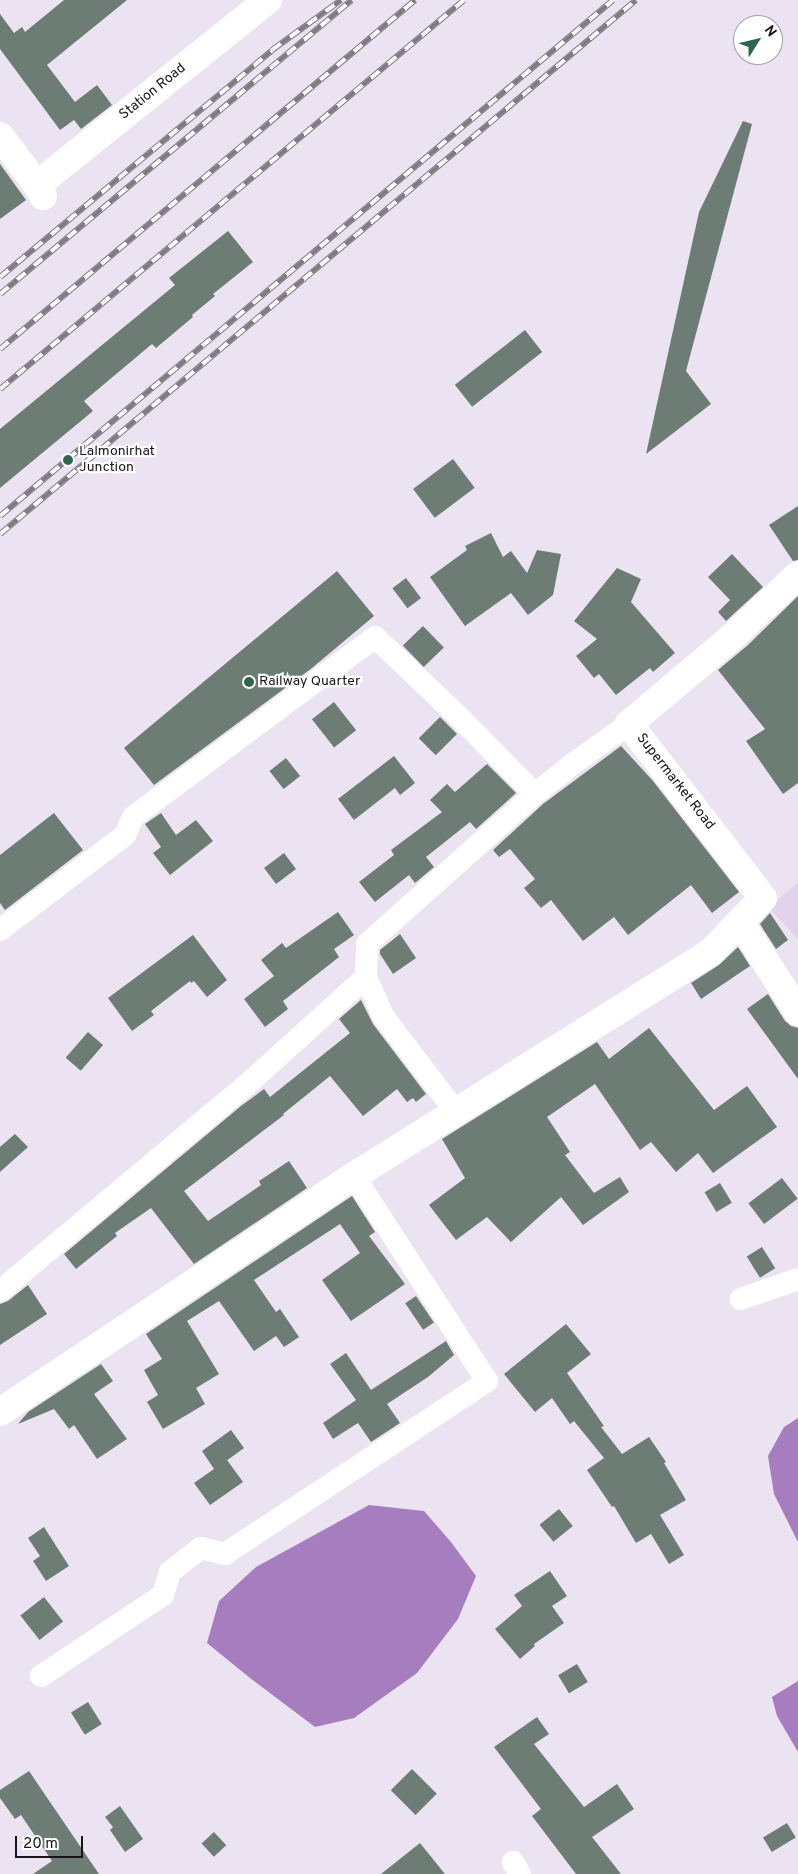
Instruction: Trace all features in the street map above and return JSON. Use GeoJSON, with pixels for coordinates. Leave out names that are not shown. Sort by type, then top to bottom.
{"type":"FeatureCollection","features":[{"type":"Feature","properties":{"kind":"main road","name":"Station Road"},"geometry":{"type":"LineString","coordinates":[[0,136],[40,190],[268,0]]}},
{"type":"Feature","properties":{"kind":"main road","name":"Supermarket Road"},"geometry":{"type":"LineString","coordinates":[[740,922],[763,898],[630,724],[730,638],[798,575]]}},
{"type":"Feature","properties":{"kind":"main road"},"geometry":{"type":"LineString","coordinates":[[0,1412],[354,1176],[711,952],[740,922],[798,1012]]}},
{"type":"Feature","properties":{"kind":"street"},"geometry":{"type":"LineString","coordinates":[[0,930],[125,834],[133,817],[375,638],[462,719],[536,794]]}},
{"type":"Feature","properties":{"kind":"street"},"geometry":{"type":"LineString","coordinates":[[456,1113],[383,1016],[366,977],[367,944],[536,794],[574,763],[630,724]]}},
{"type":"Feature","properties":{"kind":"street"},"geometry":{"type":"LineString","coordinates":[[0,1291],[251,1081],[366,977]]}},
{"type":"Feature","properties":{"kind":"street"},"geometry":{"type":"LineString","coordinates":[[41,1676],[163,1596],[170,1572],[201,1548],[225,1554],[486,1381],[354,1176]]}},
{"type":"Feature","properties":{"kind":"street"},"geometry":{"type":"LineString","coordinates":[[741,1300],[798,1278]]}},
{"type":"Feature","properties":{"kind":"shaded area"},"geometry":{"type":"Polygon","coordinates":[[[798,882],[798,939],[769,908],[798,882]]]}},
{"type":"Feature","properties":{"kind":"shaded area"},"geometry":{"type":"Polygon","coordinates":[[[798,1418],[798,1542],[774,1494],[768,1456],[784,1427],[798,1418]]]}},
{"type":"Feature","properties":{"kind":"shaded area"},"geometry":{"type":"Polygon","coordinates":[[[369,1505],[424,1511],[451,1542],[476,1576],[458,1619],[417,1673],[354,1718],[315,1727],[207,1643],[219,1601],[256,1567],[369,1505]]]}},
{"type":"Feature","properties":{"kind":"shaded area"},"geometry":{"type":"Polygon","coordinates":[[[798,1681],[798,1752],[777,1716],[772,1697],[798,1681]]]}},
{"type":"Feature","properties":{"kind":"building"},"geometry":{"type":"Polygon","coordinates":[[[64,0],[127,0],[47,65],[75,102],[97,85],[112,105],[81,129],[74,120],[60,130],[0,49],[0,14],[14,33],[22,27],[25,32],[64,0]]]}},
{"type":"Feature","properties":{"kind":"building"},"geometry":{"type":"Polygon","coordinates":[[[743,121],[752,124],[686,371],[711,404],[646,454],[699,212],[743,121]]]}},
{"type":"Feature","properties":{"kind":"building"},"geometry":{"type":"Polygon","coordinates":[[[0,164],[26,200],[0,219],[0,164]]]}},
{"type":"Feature","properties":{"kind":"building"},"geometry":{"type":"Polygon","coordinates":[[[228,231],[253,262],[213,294],[215,296],[192,315],[193,317],[156,348],[152,344],[84,401],[93,411],[0,488],[0,429],[175,285],[169,278],[228,231]]]}},
{"type":"Feature","properties":{"kind":"building"},"geometry":{"type":"Polygon","coordinates":[[[525,330],[542,352],[472,407],[455,385],[525,330]]]}},
{"type":"Feature","properties":{"kind":"building"},"geometry":{"type":"Polygon","coordinates":[[[453,459],[475,488],[435,518],[413,489],[453,459]]]}},
{"type":"Feature","properties":{"kind":"building"},"geometry":{"type":"Polygon","coordinates":[[[798,506],[798,560],[793,561],[769,525],[798,506]]]}},
{"type":"Feature","properties":{"kind":"building"},"geometry":{"type":"Polygon","coordinates":[[[491,533],[503,557],[511,551],[527,573],[537,550],[561,554],[553,595],[528,615],[511,593],[465,626],[430,577],[467,550],[465,546],[491,533]]]}},
{"type":"Feature","properties":{"kind":"building"},"geometry":{"type":"Polygon","coordinates":[[[732,554],[763,587],[726,621],[718,612],[730,600],[708,577],[732,554]]]}},
{"type":"Feature","properties":{"kind":"building"},"geometry":{"type":"Polygon","coordinates":[[[617,568],[641,579],[631,602],[675,653],[653,672],[650,668],[616,695],[599,674],[594,678],[576,656],[597,639],[574,621],[617,568]]]}},
{"type":"Feature","properties":{"kind":"building","name":"Railway Quarter"},"geometry":{"type":"Polygon","coordinates":[[[337,571],[374,616],[312,668],[154,785],[124,748],[337,571]]]}},
{"type":"Feature","properties":{"kind":"building"},"geometry":{"type":"Polygon","coordinates":[[[406,578],[421,598],[407,608],[392,588],[406,578]]]}},
{"type":"Feature","properties":{"kind":"building"},"geometry":{"type":"Polygon","coordinates":[[[798,596],[798,783],[783,794],[746,741],[765,729],[718,670],[748,645],[798,596]]]}},
{"type":"Feature","properties":{"kind":"building"},"geometry":{"type":"Polygon","coordinates":[[[423,626],[444,648],[424,667],[403,645],[423,626]]]}},
{"type":"Feature","properties":{"kind":"building"},"geometry":{"type":"Polygon","coordinates":[[[334,702],[356,730],[334,748],[312,719],[334,702]]]}},
{"type":"Feature","properties":{"kind":"building"},"geometry":{"type":"Polygon","coordinates":[[[440,717],[457,734],[436,755],[419,738],[440,717]]]}},
{"type":"Feature","properties":{"kind":"building"},"geometry":{"type":"Polygon","coordinates":[[[621,746],[653,781],[739,892],[712,913],[691,885],[628,935],[614,917],[583,941],[551,900],[541,908],[524,888],[535,879],[510,849],[499,857],[493,850],[543,804],[621,746]]]}},
{"type":"Feature","properties":{"kind":"building"},"geometry":{"type":"Polygon","coordinates":[[[394,756],[415,783],[400,795],[395,788],[354,820],[338,799],[394,756]]]}},
{"type":"Feature","properties":{"kind":"building"},"geometry":{"type":"Polygon","coordinates":[[[286,758],[300,776],[284,789],[269,771],[286,758]]]}},
{"type":"Feature","properties":{"kind":"building"},"geometry":{"type":"Polygon","coordinates":[[[487,764],[516,793],[476,829],[470,822],[426,857],[434,867],[415,883],[409,875],[375,902],[359,882],[394,855],[391,850],[442,812],[430,800],[447,784],[455,792],[487,764]]]}},
{"type":"Feature","properties":{"kind":"building"},"geometry":{"type":"Polygon","coordinates":[[[54,813],[83,850],[5,910],[0,903],[0,855],[54,813]]]}},
{"type":"Feature","properties":{"kind":"building"},"geometry":{"type":"Polygon","coordinates":[[[161,813],[176,835],[196,820],[213,841],[170,875],[153,853],[161,847],[145,824],[161,813]]]}},
{"type":"Feature","properties":{"kind":"building"},"geometry":{"type":"Polygon","coordinates":[[[284,853],[296,869],[276,884],[264,868],[284,853]]]}},
{"type":"Feature","properties":{"kind":"building"},"geometry":{"type":"Polygon","coordinates":[[[338,912],[354,935],[334,949],[339,957],[283,1001],[288,1009],[265,1027],[244,999],[274,976],[261,960],[282,943],[286,948],[338,912]]]}},
{"type":"Feature","properties":{"kind":"building"},"geometry":{"type":"Polygon","coordinates":[[[770,913],[788,940],[776,949],[760,924],[770,913]]]}},
{"type":"Feature","properties":{"kind":"building"},"geometry":{"type":"Polygon","coordinates":[[[400,934],[416,958],[393,974],[380,954],[380,950],[400,934]]]}},
{"type":"Feature","properties":{"kind":"building"},"geometry":{"type":"Polygon","coordinates":[[[193,935],[227,980],[207,997],[194,981],[191,983],[190,981],[151,1011],[154,1015],[132,1031],[108,998],[193,935]]]}},
{"type":"Feature","properties":{"kind":"building"},"geometry":{"type":"Polygon","coordinates":[[[738,947],[750,966],[701,999],[691,983],[719,965],[738,947]]]}},
{"type":"Feature","properties":{"kind":"building"},"geometry":{"type":"Polygon","coordinates":[[[768,994],[785,1021],[791,1026],[798,1028],[798,1079],[747,1009],[768,994]]]}},
{"type":"Feature","properties":{"kind":"building"},"geometry":{"type":"Polygon","coordinates":[[[361,1000],[373,1024],[426,1094],[416,1102],[413,1098],[407,1102],[397,1089],[363,1116],[330,1076],[284,1115],[184,1191],[208,1221],[261,1185],[259,1181],[289,1161],[307,1188],[194,1264],[151,1208],[115,1233],[117,1236],[76,1269],[64,1254],[241,1106],[264,1089],[270,1097],[350,1033],[339,1019],[361,1000]]]}},
{"type":"Feature","properties":{"kind":"building"},"geometry":{"type":"Polygon","coordinates":[[[649,1028],[714,1110],[747,1086],[777,1127],[713,1173],[698,1153],[676,1172],[651,1142],[640,1150],[595,1084],[547,1117],[570,1152],[565,1155],[594,1193],[620,1177],[629,1192],[583,1225],[561,1197],[511,1242],[487,1217],[456,1240],[429,1205],[465,1178],[442,1139],[597,1042],[609,1059],[649,1028]]]}},
{"type":"Feature","properties":{"kind":"building"},"geometry":{"type":"Polygon","coordinates":[[[88,1032],[103,1045],[81,1071],[66,1058],[88,1032]]]}},
{"type":"Feature","properties":{"kind":"building"},"geometry":{"type":"Polygon","coordinates":[[[15,1134],[28,1147],[0,1172],[0,1147],[15,1134]]]}},
{"type":"Feature","properties":{"kind":"building"},"geometry":{"type":"Polygon","coordinates":[[[782,1178],[798,1199],[764,1224],[748,1203],[782,1178]]]}},
{"type":"Feature","properties":{"kind":"building"},"geometry":{"type":"Polygon","coordinates":[[[720,1183],[732,1203],[716,1212],[705,1192],[720,1183]]]}},
{"type":"Feature","properties":{"kind":"building"},"geometry":{"type":"Polygon","coordinates":[[[352,1196],[375,1232],[369,1236],[405,1284],[351,1321],[322,1280],[360,1253],[340,1224],[254,1280],[276,1312],[280,1309],[299,1337],[284,1347],[276,1336],[254,1351],[219,1301],[187,1321],[219,1374],[196,1388],[205,1404],[163,1429],[147,1402],[158,1395],[144,1370],[162,1359],[146,1334],[352,1196]]]}},
{"type":"Feature","properties":{"kind":"building"},"geometry":{"type":"Polygon","coordinates":[[[762,1247],[775,1268],[760,1278],[747,1257],[762,1247]]]}},
{"type":"Feature","properties":{"kind":"building"},"geometry":{"type":"Polygon","coordinates":[[[28,1285],[47,1314],[0,1345],[0,1304],[8,1301],[28,1285]]]}},
{"type":"Feature","properties":{"kind":"building"},"geometry":{"type":"Polygon","coordinates":[[[416,1296],[434,1323],[423,1330],[405,1303],[416,1296]]]}},
{"type":"Feature","properties":{"kind":"building"},"geometry":{"type":"Polygon","coordinates":[[[566,1324],[591,1354],[567,1373],[604,1426],[601,1427],[622,1454],[649,1437],[666,1462],[664,1463],[686,1500],[660,1515],[684,1555],[669,1564],[651,1534],[636,1543],[614,1506],[612,1507],[587,1470],[604,1458],[574,1421],[570,1424],[552,1398],[535,1412],[504,1374],[566,1324]]]}},
{"type":"Feature","properties":{"kind":"building"},"geometry":{"type":"Polygon","coordinates":[[[446,1341],[454,1355],[428,1377],[387,1404],[400,1423],[371,1442],[358,1423],[333,1439],[323,1423],[356,1400],[330,1364],[346,1353],[371,1390],[446,1341]]]}},
{"type":"Feature","properties":{"kind":"building"},"geometry":{"type":"Polygon","coordinates":[[[101,1364],[113,1381],[94,1394],[127,1439],[97,1459],[74,1425],[69,1429],[54,1409],[18,1424],[28,1412],[101,1364]]]}},
{"type":"Feature","properties":{"kind":"building"},"geometry":{"type":"Polygon","coordinates":[[[231,1430],[244,1448],[227,1460],[243,1482],[210,1505],[194,1483],[214,1469],[202,1451],[231,1430]]]}},
{"type":"Feature","properties":{"kind":"building"},"geometry":{"type":"Polygon","coordinates":[[[559,1509],[573,1526],[553,1542],[540,1525],[559,1509]]]}},
{"type":"Feature","properties":{"kind":"building"},"geometry":{"type":"Polygon","coordinates":[[[44,1527],[69,1566],[46,1581],[33,1561],[40,1556],[28,1538],[44,1527]]]}},
{"type":"Feature","properties":{"kind":"building"},"geometry":{"type":"Polygon","coordinates":[[[550,1571],[567,1596],[552,1606],[564,1623],[534,1644],[535,1646],[520,1659],[495,1629],[522,1606],[514,1595],[550,1571]]]}},
{"type":"Feature","properties":{"kind":"building"},"geometry":{"type":"Polygon","coordinates":[[[44,1597],[63,1621],[39,1640],[20,1615],[44,1597]]]}},
{"type":"Feature","properties":{"kind":"building"},"geometry":{"type":"Polygon","coordinates":[[[577,1664],[588,1682],[569,1693],[558,1675],[577,1664]]]}},
{"type":"Feature","properties":{"kind":"building"},"geometry":{"type":"Polygon","coordinates":[[[88,1702],[102,1724],[85,1735],[71,1713],[88,1702]]]}},
{"type":"Feature","properties":{"kind":"building"},"geometry":{"type":"Polygon","coordinates":[[[537,1717],[549,1734],[534,1744],[584,1807],[617,1784],[634,1809],[592,1837],[621,1874],[576,1874],[532,1816],[541,1809],[494,1747],[537,1717]]]}},
{"type":"Feature","properties":{"kind":"building"},"geometry":{"type":"Polygon","coordinates":[[[412,1769],[437,1794],[416,1815],[391,1790],[412,1769]]]}},
{"type":"Feature","properties":{"kind":"building"},"geometry":{"type":"Polygon","coordinates":[[[29,1771],[99,1874],[33,1874],[52,1861],[21,1815],[15,1819],[0,1798],[0,1790],[29,1771]]]}},
{"type":"Feature","properties":{"kind":"building"},"geometry":{"type":"Polygon","coordinates":[[[120,1806],[143,1839],[125,1852],[110,1830],[113,1827],[105,1817],[120,1806]]]}},
{"type":"Feature","properties":{"kind":"building"},"geometry":{"type":"Polygon","coordinates":[[[787,1823],[796,1838],[772,1852],[763,1837],[787,1823]]]}},
{"type":"Feature","properties":{"kind":"building"},"geometry":{"type":"Polygon","coordinates":[[[214,1832],[226,1845],[214,1857],[202,1844],[214,1832]]]}},
{"type":"Feature","properties":{"kind":"building"},"geometry":{"type":"Polygon","coordinates":[[[420,1843],[445,1874],[381,1874],[420,1843]]]}},
{"type":"Feature","properties":{"kind":"railway"},"geometry":{"type":"LineString","coordinates":[[0,277],[272,50],[341,0]]}},
{"type":"Feature","properties":{"kind":"railway"},"geometry":{"type":"LineString","coordinates":[[0,294],[351,0]]}},
{"type":"Feature","properties":{"kind":"railway"},"geometry":{"type":"LineString","coordinates":[[0,349],[415,0]]}},
{"type":"Feature","properties":{"kind":"railway"},"geometry":{"type":"LineString","coordinates":[[0,389],[464,0]]}},
{"type":"Feature","properties":{"kind":"railway"},"geometry":{"type":"LineString","coordinates":[[0,516],[613,0]]}},
{"type":"Feature","properties":{"kind":"railway"},"geometry":{"type":"LineString","coordinates":[[0,534],[636,0]]}},
{"type":"Feature","properties":{"kind":"place","name":"Lalmonirhat Junction"},"geometry":{"type":"Point","coordinates":[68,460]}},
{"type":"Feature","properties":{"kind":"place","name":"Railway Quarter"},"geometry":{"type":"Point","coordinates":[249,682]}}]}
